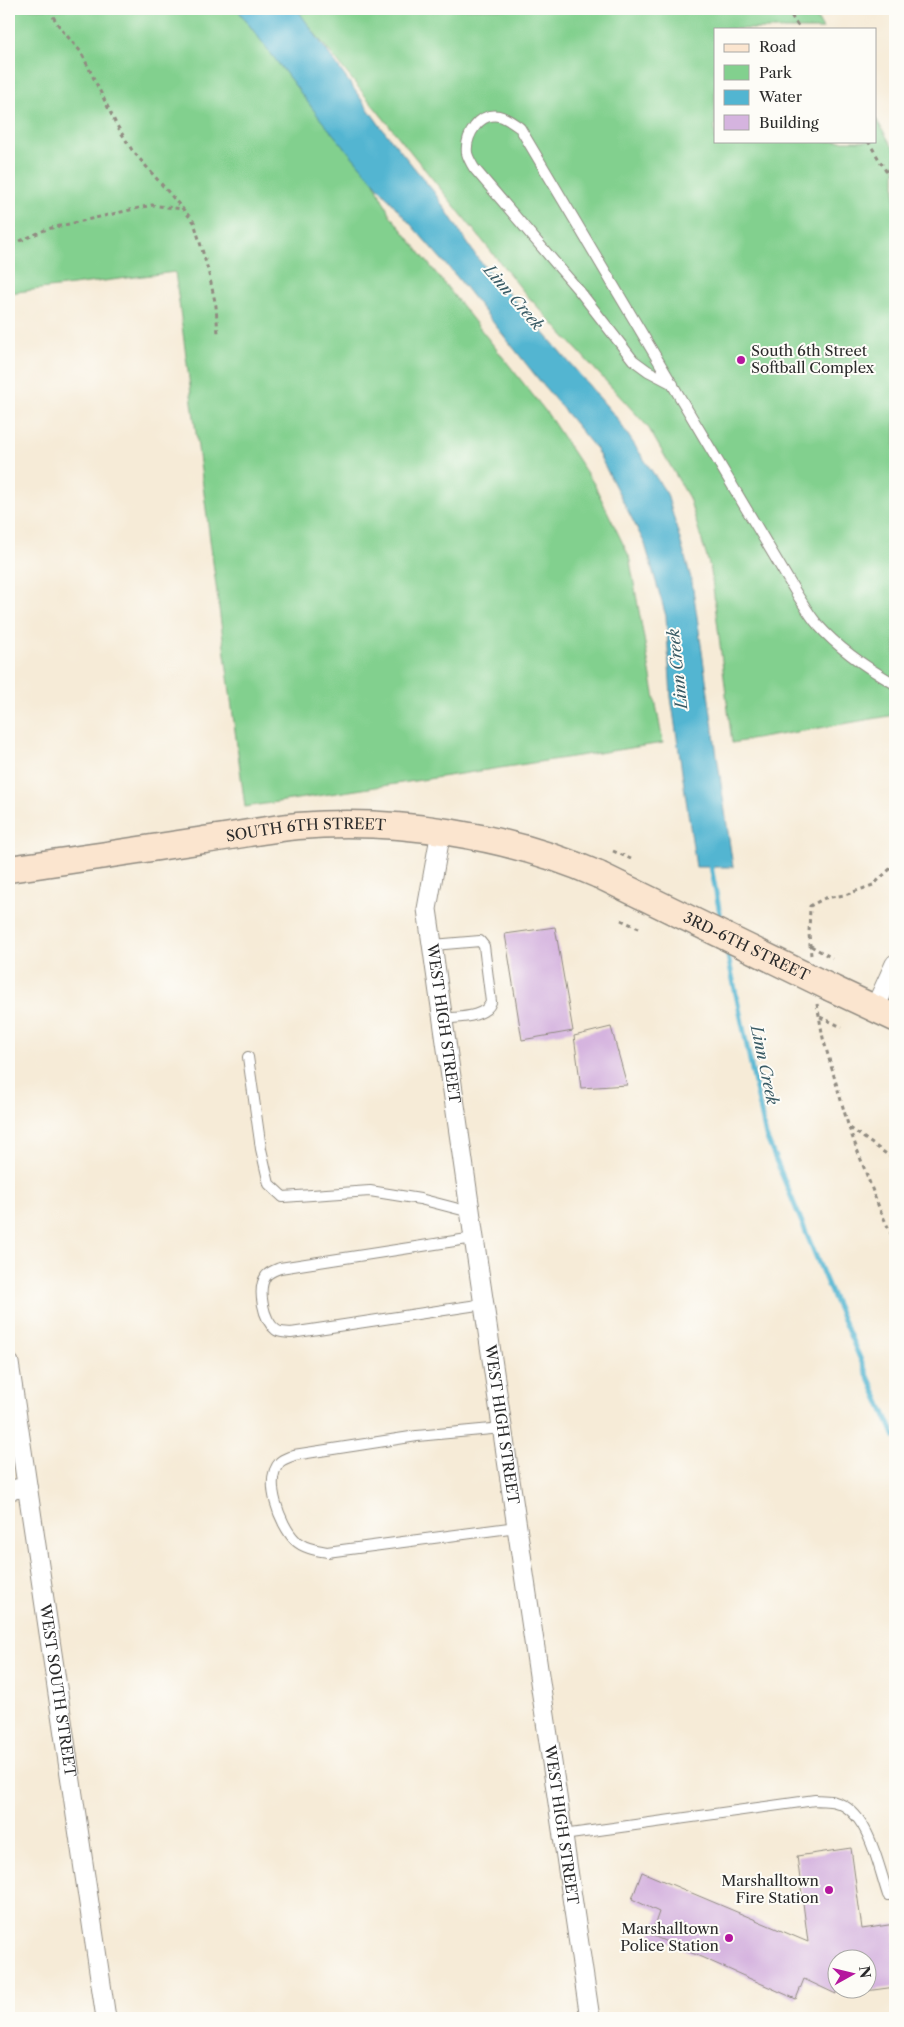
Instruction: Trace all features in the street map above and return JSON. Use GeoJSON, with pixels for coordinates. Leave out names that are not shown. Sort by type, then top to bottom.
{"type":"FeatureCollection","features":[{"type":"Feature","properties":{"kind":"main road","name":"SOUTH 6TH STREET"},"geometry":{"type":"LineString","coordinates":[[9,870],[298,826],[375,825],[441,831],[505,844],[577,865],[599,875]]}},
{"type":"Feature","properties":{"kind":"main road","name":"3RD-6TH STREET"},"geometry":{"type":"LineString","coordinates":[[599,875],[885,1013]]}},
{"type":"Feature","properties":{"kind":"street","name":"WEST HIGH STREET"},"geometry":{"type":"LineString","coordinates":[[441,831],[428,908],[470,1212],[590,2018]]}},
{"type":"Feature","properties":{"kind":"street"},"geometry":{"type":"LineString","coordinates":[[885,1013],[895,964]]}},
{"type":"Feature","properties":{"kind":"street","name":"WEST SOUTH STREET"},"geometry":{"type":"LineString","coordinates":[[9,1363],[18,1489],[106,2018]]}},
{"type":"Feature","properties":{"kind":"lane"},"geometry":{"type":"LineString","coordinates":[[673,384],[648,371],[633,360],[581,293],[474,168],[467,155],[467,140],[474,126],[484,118],[497,116],[509,120],[520,128],[673,384],[793,587],[817,624],[840,647],[868,669],[895,684]]}},
{"type":"Feature","properties":{"kind":"lane"},"geometry":{"type":"LineString","coordinates":[[433,945],[480,941],[484,946],[491,1002],[489,1008],[482,1012],[443,1019]]}},
{"type":"Feature","properties":{"kind":"lane"},"geometry":{"type":"LineString","coordinates":[[248,1057],[261,1149],[269,1184],[283,1196],[370,1191],[420,1199],[470,1212]]}},
{"type":"Feature","properties":{"kind":"lane"},"geometry":{"type":"LineString","coordinates":[[474,1238],[280,1268],[268,1274],[263,1282],[262,1298],[269,1323],[277,1331],[291,1333],[484,1304]]}},
{"type":"Feature","properties":{"kind":"lane"},"geometry":{"type":"LineString","coordinates":[[502,1428],[417,1436],[294,1455],[280,1462],[273,1475],[274,1492],[280,1516],[295,1540],[311,1549],[327,1552],[517,1527]]}},
{"type":"Feature","properties":{"kind":"lane"},"geometry":{"type":"LineString","coordinates":[[563,1835],[815,1800],[835,1802],[850,1809],[863,1824],[888,1895]]}},
{"type":"Feature","properties":{"kind":"path"},"geometry":{"type":"LineString","coordinates":[[51,9],[52,15],[61,30],[81,52],[116,124],[132,150],[194,222],[203,247],[216,306],[218,334]]}},
{"type":"Feature","properties":{"kind":"path"},"geometry":{"type":"LineString","coordinates":[[788,9],[799,28]]}},
{"type":"Feature","properties":{"kind":"path"},"geometry":{"type":"LineString","coordinates":[[869,142],[895,186]]}},
{"type":"Feature","properties":{"kind":"path"},"geometry":{"type":"LineString","coordinates":[[20,241],[47,229],[152,205],[183,209]]}},
{"type":"Feature","properties":{"kind":"path"},"geometry":{"type":"LineString","coordinates":[[613,851],[631,859]]}},
{"type":"Feature","properties":{"kind":"path"},"geometry":{"type":"LineString","coordinates":[[621,920],[641,929]]}},
{"type":"Feature","properties":{"kind":"path"},"geometry":{"type":"LineString","coordinates":[[810,945],[832,958]]}},
{"type":"Feature","properties":{"kind":"path"},"geometry":{"type":"LineString","coordinates":[[819,1017],[842,1027]]}},
{"type":"Feature","properties":{"kind":"path"},"geometry":{"type":"LineString","coordinates":[[895,1160],[849,1128],[880,1210],[895,1242]]}},
{"type":"Feature","properties":{"kind":"green space"},"geometry":{"type":"Polygon","coordinates":[[[9,9],[290,9],[390,215],[547,413],[594,484],[629,556],[663,743],[245,807],[175,272],[9,293],[9,9]]]}},
{"type":"Feature","properties":{"kind":"green space","name":"South 6th Street Softball Complex"},"geometry":{"type":"Polygon","coordinates":[[[295,9],[812,9],[822,28],[714,28],[714,142],[876,142],[876,119],[895,151],[895,715],[732,743],[711,571],[689,498],[648,427],[524,292],[295,9]]]}},
{"type":"Feature","properties":{"kind":"water"},"geometry":{"type":"Polygon","coordinates":[[[237,9],[297,9],[381,127],[434,192],[478,259],[616,417],[667,494],[692,582],[733,867],[696,867],[671,697],[666,616],[645,544],[596,449],[457,277],[322,121],[237,9]]]}},
{"type":"Feature","properties":{"kind":"building"},"geometry":{"type":"Polygon","coordinates":[[[555,927],[573,1031],[522,1040],[505,934],[555,927]]]}},
{"type":"Feature","properties":{"kind":"building"},"geometry":{"type":"Polygon","coordinates":[[[611,1027],[627,1085],[581,1088],[574,1036],[611,1027]]]}},
{"type":"Feature","properties":{"kind":"building"},"geometry":{"type":"Polygon","coordinates":[[[851,1848],[862,1929],[895,1924],[895,1987],[876,1990],[876,1950],[826,1950],[826,1989],[804,1979],[796,1999],[651,1935],[659,1912],[632,1899],[642,1872],[808,1942],[797,1856],[851,1848]]]}},
{"type":"Feature","properties":{"kind":"waterway","name":"Linn Creek"},"geometry":{"type":"LineString","coordinates":[[710,861],[722,924]]}},
{"type":"Feature","properties":{"kind":"waterway","name":"Linn Creek"},"geometry":{"type":"LineString","coordinates":[[726,947],[766,1136],[832,1295],[895,1437]]}},
{"type":"Feature","properties":{"kind":"place","name":"South 6th Street Softball Complex"},"geometry":{"type":"Point","coordinates":[741,360]}},
{"type":"Feature","properties":{"kind":"place","name":"Marshalltown Fire Station"},"geometry":{"type":"Point","coordinates":[829,1890]}},
{"type":"Feature","properties":{"kind":"place","name":"Marshalltown Police Station"},"geometry":{"type":"Point","coordinates":[729,1938]}}]}
